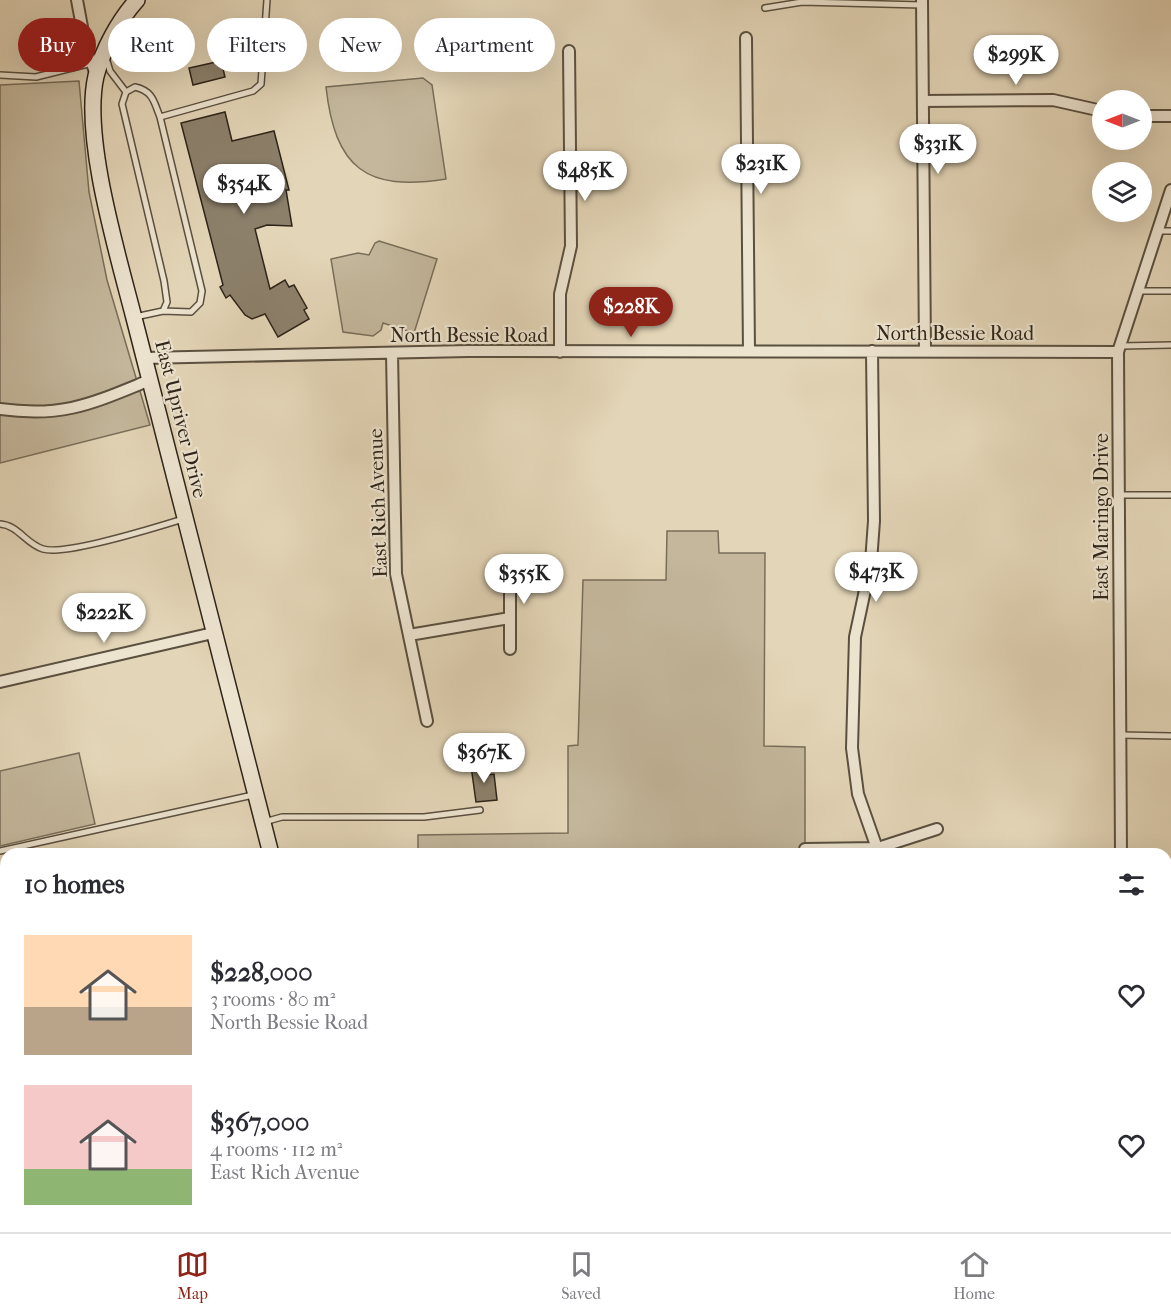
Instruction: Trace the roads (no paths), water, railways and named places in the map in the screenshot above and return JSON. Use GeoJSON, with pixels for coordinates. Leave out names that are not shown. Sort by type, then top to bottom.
{"type":"FeatureCollection","features":[{"type":"Feature","properties":{"kind":"main road","name":"East Upriver Drive"},"geometry":{"type":"LineString","coordinates":[[138,0],[119,26],[98,64],[94,94],[95,140],[114,238],[269,848]]}},
{"type":"Feature","properties":{"kind":"street"},"geometry":{"type":"LineString","coordinates":[[77,0],[85,43],[98,64]]}},
{"type":"Feature","properties":{"kind":"street"},"geometry":{"type":"LineString","coordinates":[[922,2],[925,350]]}},
{"type":"Feature","properties":{"kind":"street"},"geometry":{"type":"LineString","coordinates":[[746,38],[749,351]]}},
{"type":"Feature","properties":{"kind":"street"},"geometry":{"type":"LineString","coordinates":[[560,352],[560,294],[571,246],[569,51]]}},
{"type":"Feature","properties":{"kind":"street"},"geometry":{"type":"LineString","coordinates":[[923,101],[1053,100],[1092,109]]}},
{"type":"Feature","properties":{"kind":"street"},"geometry":{"type":"LineString","coordinates":[[1152,116],[1171,116]]}},
{"type":"Feature","properties":{"kind":"street","name":"East Maringo Drive"},"geometry":{"type":"LineString","coordinates":[[1121,848],[1119,349],[1171,190]]}},
{"type":"Feature","properties":{"kind":"street","name":"North Bessie Road"},"geometry":{"type":"LineString","coordinates":[[144,358],[392,352],[1119,349]]}},
{"type":"Feature","properties":{"kind":"street"},"geometry":{"type":"LineString","coordinates":[[872,351],[874,521],[871,562],[855,637],[852,748],[858,794],[877,848]]}},
{"type":"Feature","properties":{"kind":"street","name":"East Rich Avenue"},"geometry":{"type":"LineString","coordinates":[[392,352],[395,555],[427,721]]}},
{"type":"Feature","properties":{"kind":"street"},"geometry":{"type":"LineString","coordinates":[[0,409],[51,413],[84,407],[150,380]]}},
{"type":"Feature","properties":{"kind":"street"},"geometry":{"type":"LineString","coordinates":[[510,561],[510,649]]}},
{"type":"Feature","properties":{"kind":"street"},"geometry":{"type":"LineString","coordinates":[[409,635],[510,618]]}},
{"type":"Feature","properties":{"kind":"street"},"geometry":{"type":"LineString","coordinates":[[0,682],[213,633]]}},
{"type":"Feature","properties":{"kind":"street"},"geometry":{"type":"LineString","coordinates":[[886,848],[937,829]]}},
{"type":"Feature","properties":{"kind":"lane"},"geometry":{"type":"LineString","coordinates":[[159,117],[253,91],[261,84],[267,0]]}},
{"type":"Feature","properties":{"kind":"lane"},"geometry":{"type":"LineString","coordinates":[[765,8],[801,1],[922,2]]}},
{"type":"Feature","properties":{"kind":"lane"},"geometry":{"type":"LineString","coordinates":[[0,75],[36,77],[98,64],[110,71],[126,92]]}},
{"type":"Feature","properties":{"kind":"lane"},"geometry":{"type":"LineString","coordinates":[[134,318],[164,311],[190,312],[200,303],[202,291],[153,97],[145,89],[135,87],[126,92],[122,104],[164,281],[167,302],[164,311]]}},
{"type":"Feature","properties":{"kind":"lane"},"geometry":{"type":"LineString","coordinates":[[1157,231],[1171,231]]}},
{"type":"Feature","properties":{"kind":"lane"},"geometry":{"type":"LineString","coordinates":[[1137,291],[1171,291]]}},
{"type":"Feature","properties":{"kind":"lane"},"geometry":{"type":"LineString","coordinates":[[1119,349],[1171,345]]}},
{"type":"Feature","properties":{"kind":"lane"},"geometry":{"type":"LineString","coordinates":[[1119,495],[1171,495]]}},
{"type":"Feature","properties":{"kind":"lane"},"geometry":{"type":"LineString","coordinates":[[0,524],[9,525],[35,546],[54,550],[119,538],[184,518]]}},
{"type":"Feature","properties":{"kind":"lane"},"geometry":{"type":"LineString","coordinates":[[1120,735],[1171,736]]}},
{"type":"Feature","properties":{"kind":"lane"},"geometry":{"type":"LineString","coordinates":[[14,848],[255,795]]}},
{"type":"Feature","properties":{"kind":"lane"},"geometry":{"type":"LineString","coordinates":[[262,822],[282,817],[423,817],[480,810]]}}]}
